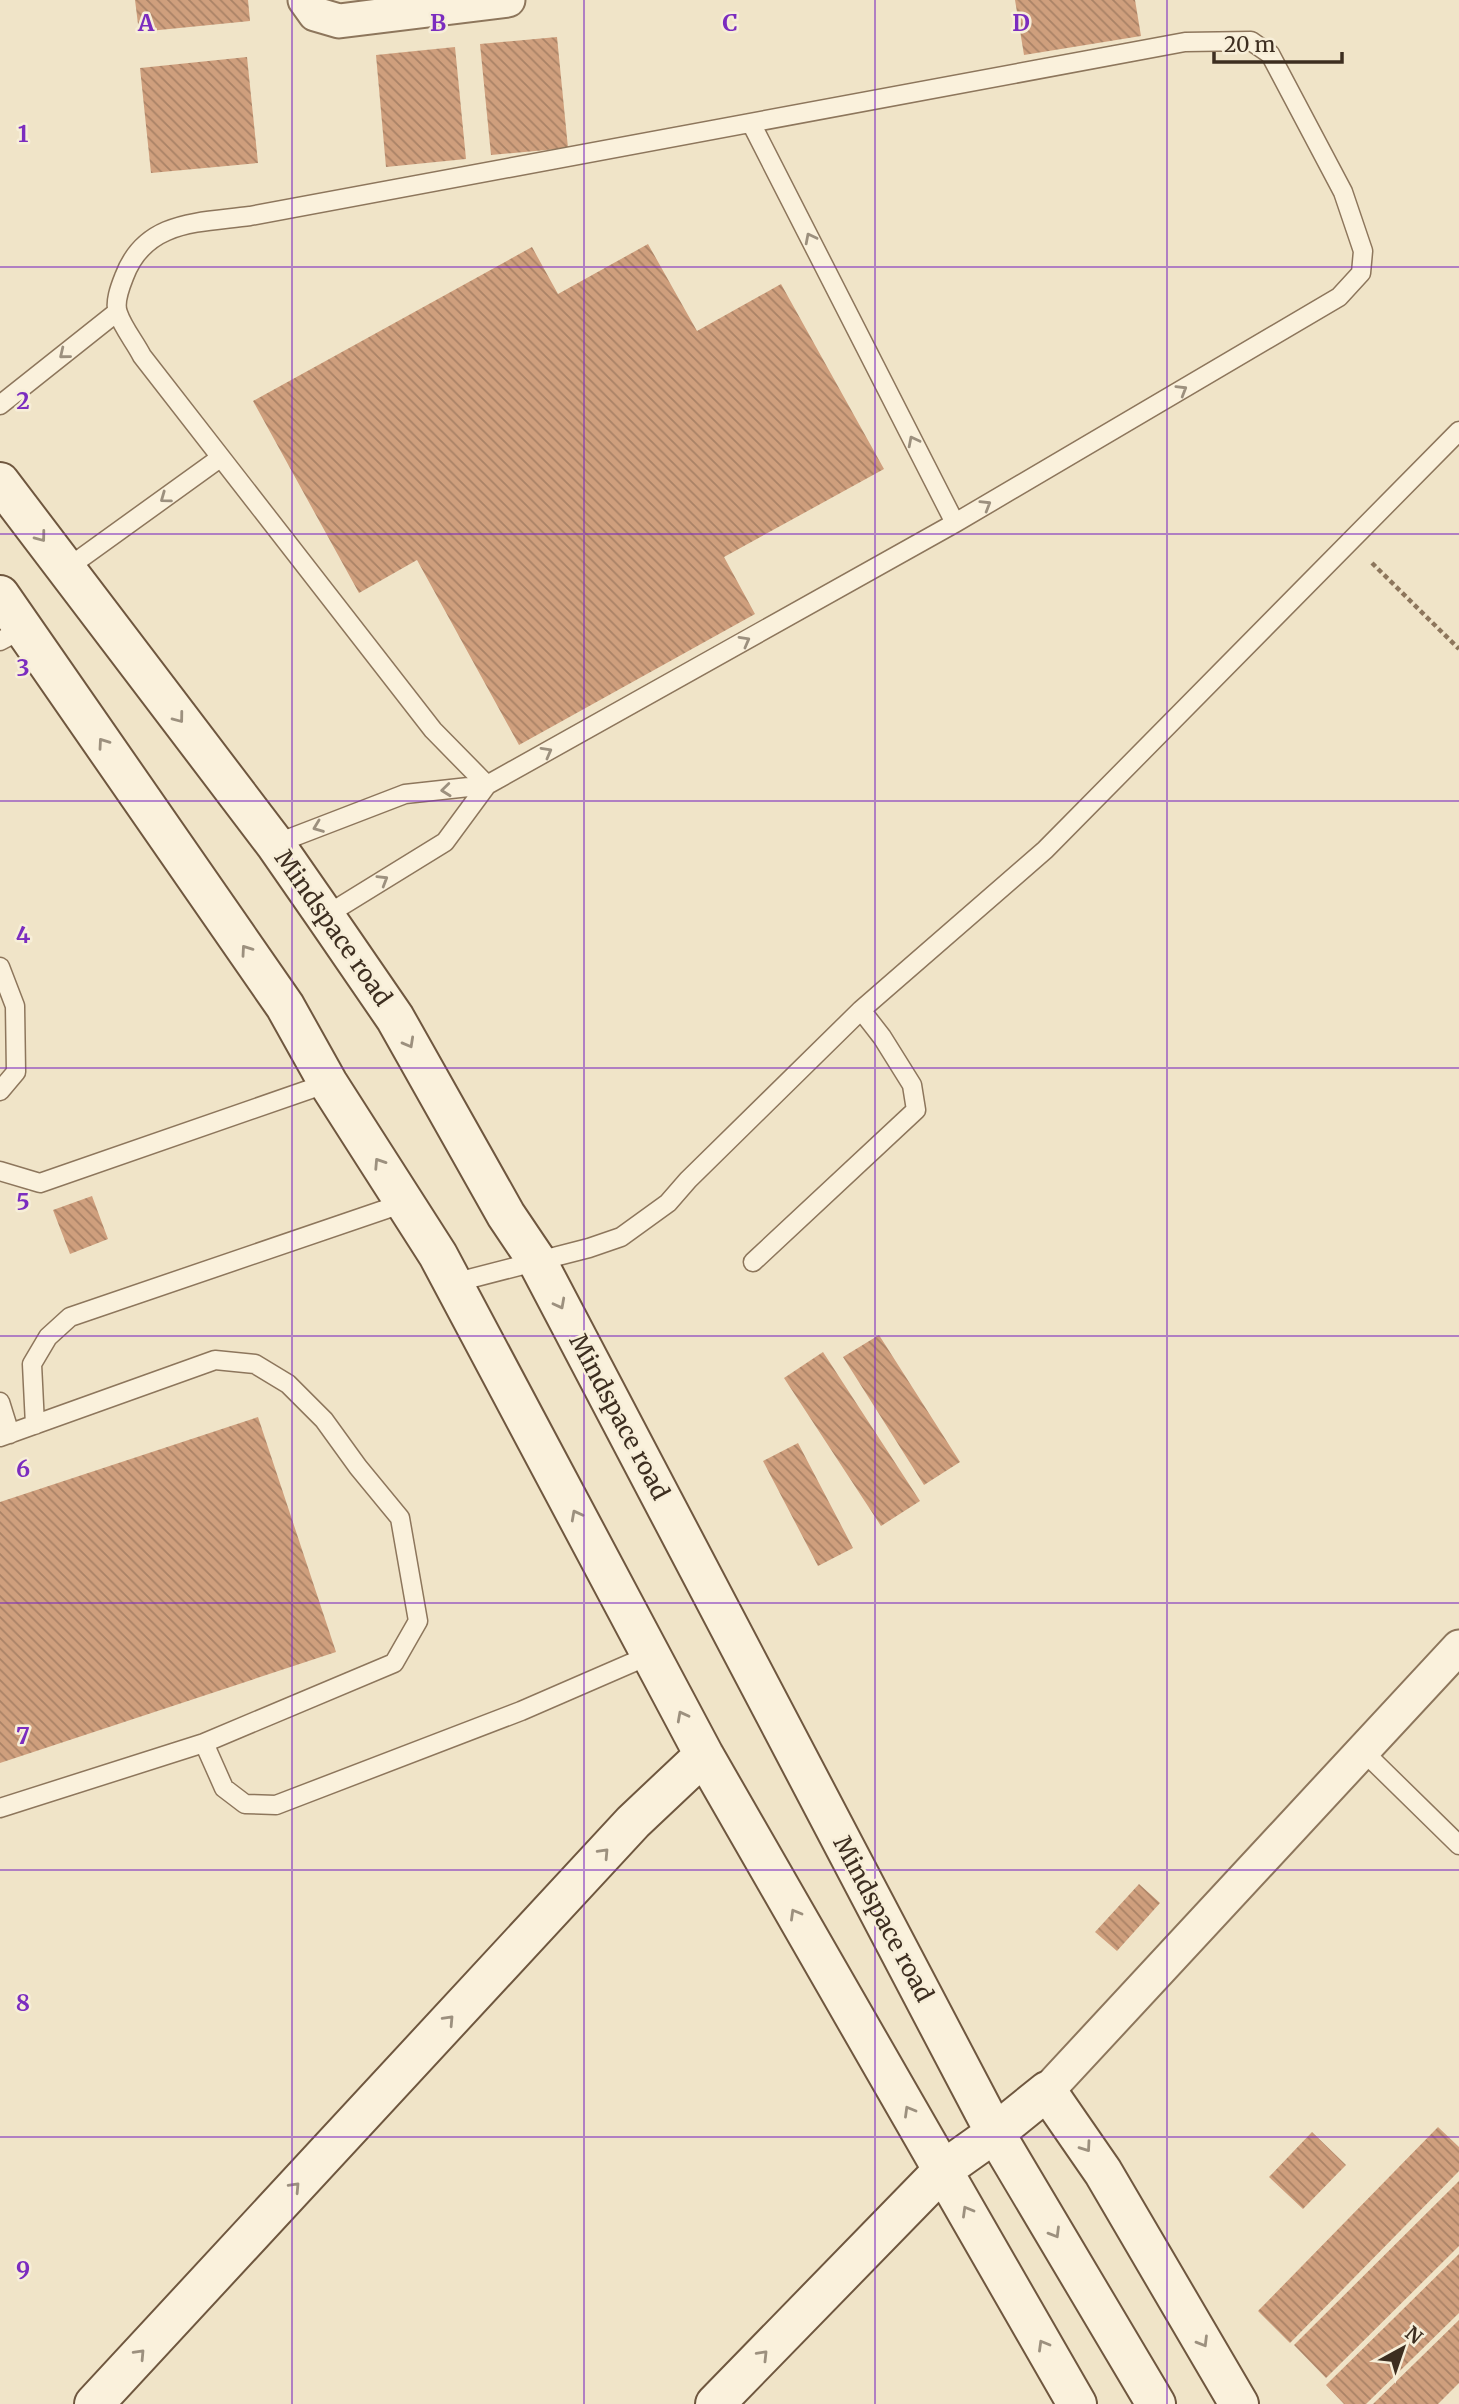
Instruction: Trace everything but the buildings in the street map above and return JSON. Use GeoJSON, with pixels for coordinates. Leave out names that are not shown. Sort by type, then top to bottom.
{"type":"FeatureCollection","features":[{"type":"Feature","properties":{"kind":"main road","name":"Mindspace road"},"geometry":{"type":"LineString","coordinates":[[0,482],[275,844],[395,1018],[506,1215],[537,1261],[995,2133],[1156,2404]]}},
{"type":"Feature","properties":{"kind":"main road"},"geometry":{"type":"LineString","coordinates":[[0,595],[12,635],[285,1006],[328,1083],[453,1283],[704,1755],[1077,2404]]}},
{"type":"Feature","properties":{"kind":"main road"},"geometry":{"type":"LineString","coordinates":[[94,2404],[633,1822],[704,1755]]}},
{"type":"Feature","properties":{"kind":"main road"},"geometry":{"type":"LineString","coordinates":[[715,2404],[943,2170],[1047,2091],[1103,2172],[1240,2404]]}},
{"type":"Feature","properties":{"kind":"street"},"geometry":{"type":"LineString","coordinates":[[305,0],[315,13],[339,21],[508,0]]}},
{"type":"Feature","properties":{"kind":"street"},"geometry":{"type":"LineString","coordinates":[[1047,2091],[1459,1647]]}},
{"type":"Feature","properties":{"kind":"lane"},"geometry":{"type":"LineString","coordinates":[[275,844],[405,794],[487,786],[955,523],[1339,297],[1362,274],[1363,251],[1343,192],[1270,54],[1251,41],[1185,43],[250,216],[176,225],[145,243],[130,259],[119,289],[117,312],[142,356],[433,730],[487,786]]}},
{"type":"Feature","properties":{"kind":"lane"},"geometry":{"type":"LineString","coordinates":[[751,123],[955,523]]}},
{"type":"Feature","properties":{"kind":"lane"},"geometry":{"type":"LineString","coordinates":[[0,405],[117,312]]}},
{"type":"Feature","properties":{"kind":"lane"},"geometry":{"type":"LineString","coordinates":[[453,1283],[621,1237],[668,1203],[688,1180],[861,1010],[1045,850],[1459,431]]}},
{"type":"Feature","properties":{"kind":"lane"},"geometry":{"type":"LineString","coordinates":[[66,569],[220,458]]}},
{"type":"Feature","properties":{"kind":"lane"},"geometry":{"type":"LineString","coordinates":[[325,916],[445,842],[487,786]]}},
{"type":"Feature","properties":{"kind":"lane"},"geometry":{"type":"LineString","coordinates":[[0,967],[15,1006],[16,1072],[0,1091]]}},
{"type":"Feature","properties":{"kind":"lane"},"geometry":{"type":"LineString","coordinates":[[753,1262],[916,1110],[912,1085],[882,1037],[861,1010]]}},
{"type":"Feature","properties":{"kind":"lane"},"geometry":{"type":"LineString","coordinates":[[0,1171],[40,1183],[328,1083]]}},
{"type":"Feature","properties":{"kind":"lane"},"geometry":{"type":"LineString","coordinates":[[35,1425],[33,1364],[48,1337],[70,1317],[404,1203]]}},
{"type":"Feature","properties":{"kind":"lane"},"geometry":{"type":"LineString","coordinates":[[0,1402],[5,1436],[215,1360],[255,1364],[288,1384],[324,1420],[400,1518],[418,1620],[394,1663],[204,1743],[0,1808]]}},
{"type":"Feature","properties":{"kind":"lane"},"geometry":{"type":"LineString","coordinates":[[204,1743],[224,1788],[245,1804],[276,1805],[521,1711],[650,1656]]}},
{"type":"Feature","properties":{"kind":"lane"},"geometry":{"type":"LineString","coordinates":[[1364,1752],[1459,1845]]}},
{"type":"Feature","properties":{"kind":"path"},"geometry":{"type":"LineString","coordinates":[[1349,540],[1459,649]]}}]}
